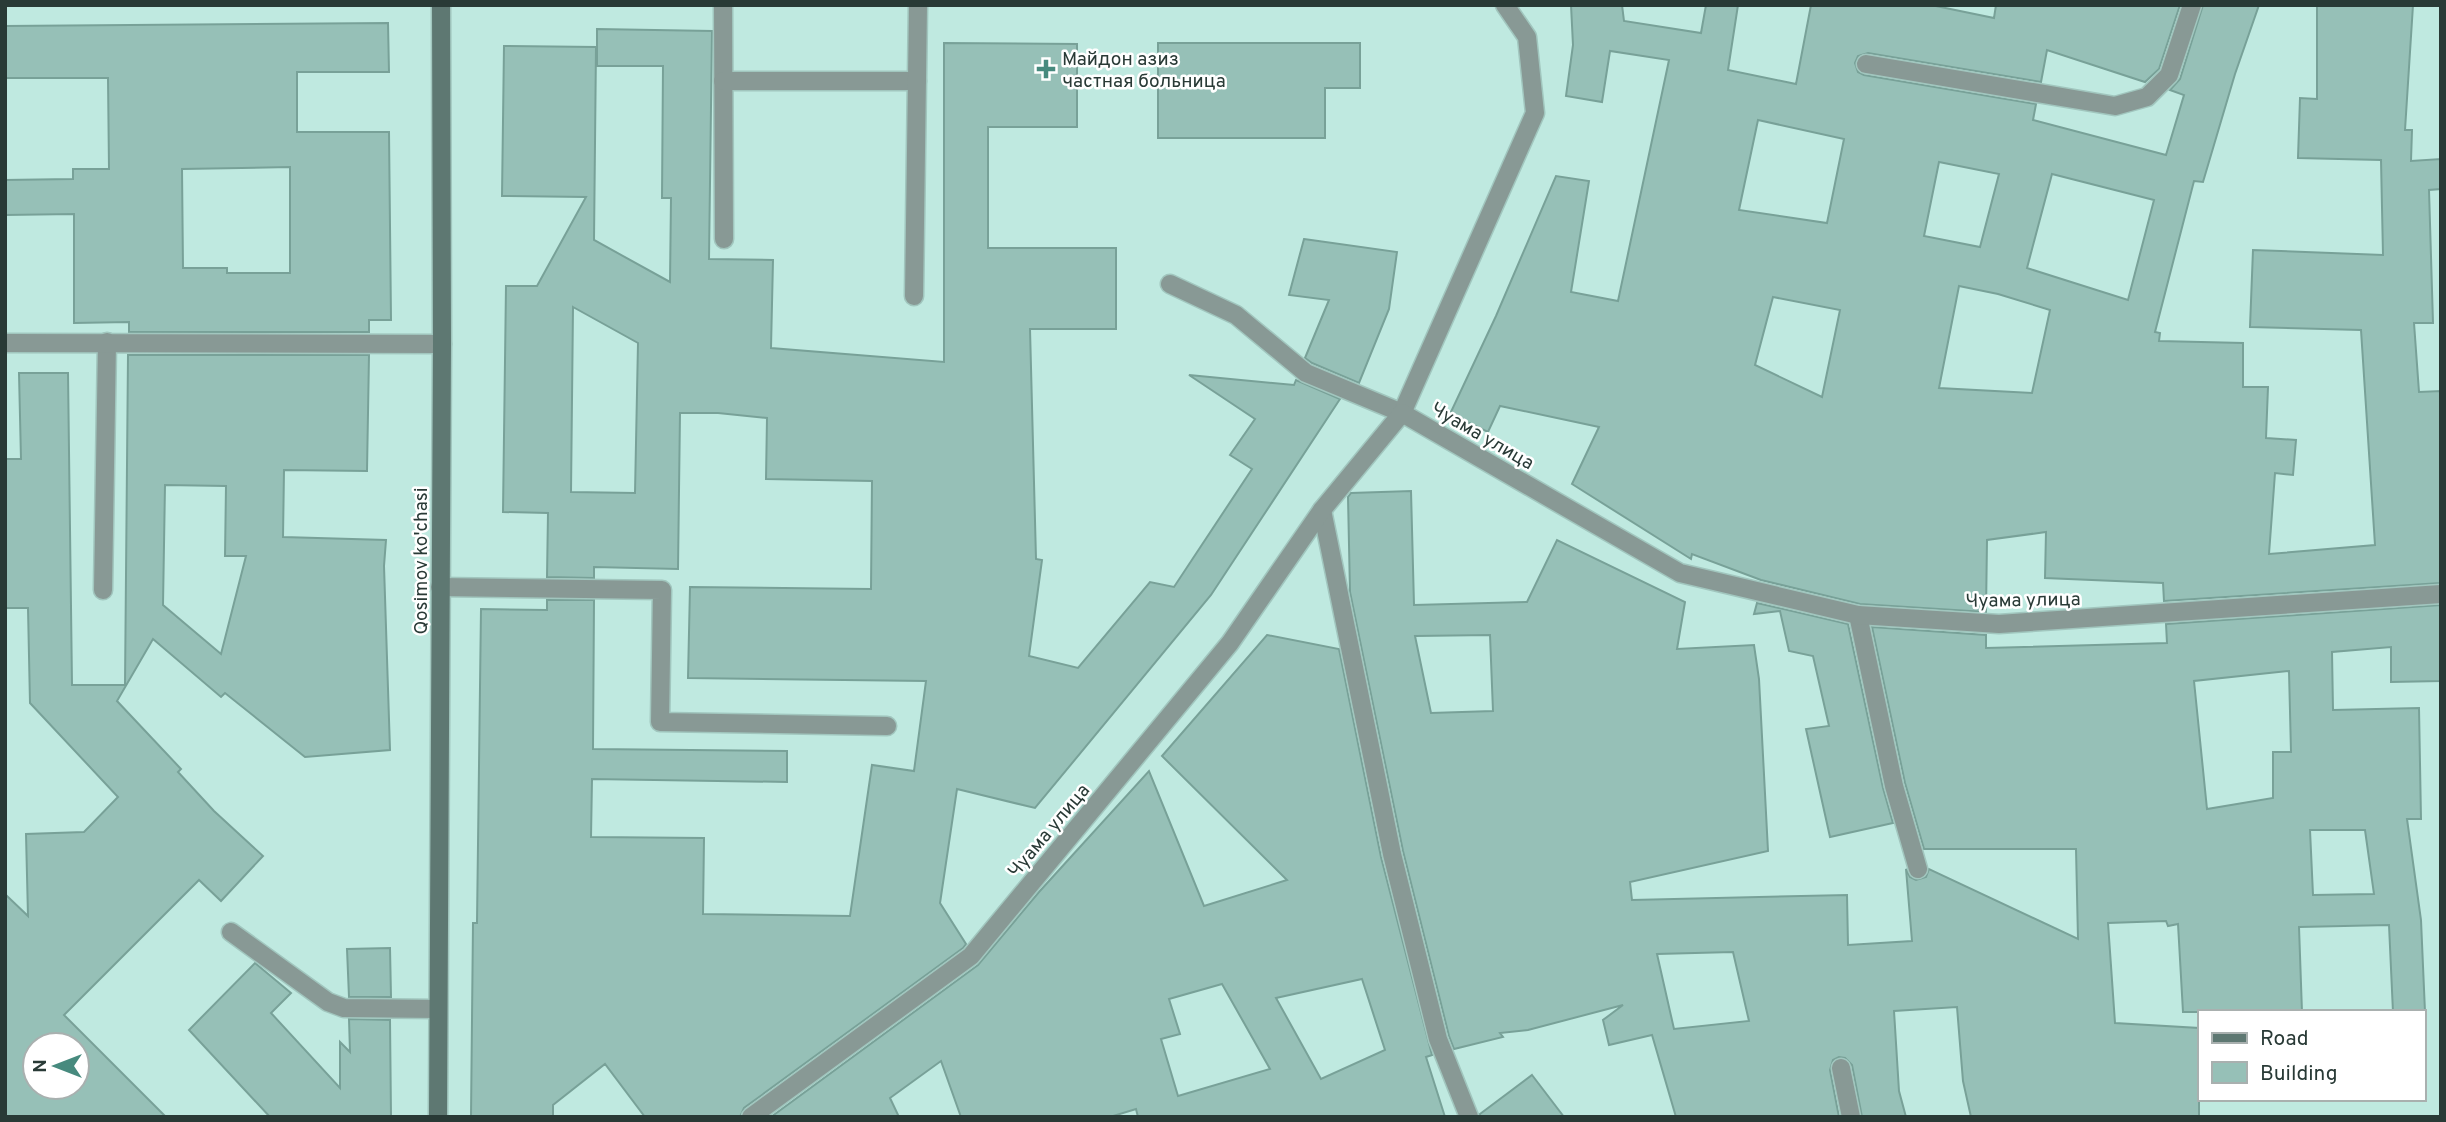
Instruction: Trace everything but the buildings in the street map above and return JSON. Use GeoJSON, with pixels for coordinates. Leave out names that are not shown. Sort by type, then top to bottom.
{"type":"FeatureCollection","features":[{"type":"Feature","properties":{"kind":"street","name":"Qosimov ko'chasi"},"geometry":{"type":"LineString","coordinates":[[438,1117],[441,5]]}},
{"type":"Feature","properties":{"kind":"street"},"geometry":{"type":"LineString","coordinates":[[723,5],[724,239]]}},
{"type":"Feature","properties":{"kind":"street"},"geometry":{"type":"LineString","coordinates":[[915,296],[918,5]]}},
{"type":"Feature","properties":{"kind":"street"},"geometry":{"type":"LineString","coordinates":[[1170,284],[1236,316],[1306,373],[1402,413],[1535,113],[1527,37],[1505,5]]}},
{"type":"Feature","properties":{"kind":"street"},"geometry":{"type":"LineString","coordinates":[[1866,64],[2115,106],[2147,97],[2169,75],[2192,5]]}},
{"type":"Feature","properties":{"kind":"street"},"geometry":{"type":"LineString","coordinates":[[723,81],[917,81]]}},
{"type":"Feature","properties":{"kind":"street"},"geometry":{"type":"LineString","coordinates":[[5,342],[442,344]]}},
{"type":"Feature","properties":{"kind":"street"},"geometry":{"type":"LineString","coordinates":[[103,590],[107,342]]}},
{"type":"Feature","properties":{"kind":"street","name":"Чуама улица"},"geometry":{"type":"LineString","coordinates":[[751,1117],[971,956],[1230,643],[1322,510],[1402,413],[1680,573],[1858,615],[1999,624],[2441,594]]}},
{"type":"Feature","properties":{"kind":"street"},"geometry":{"type":"LineString","coordinates":[[1322,510],[1392,854],[1437,1039],[1469,1117]]}},
{"type":"Feature","properties":{"kind":"street"},"geometry":{"type":"LineString","coordinates":[[440,587],[662,590],[660,722],[887,726]]}},
{"type":"Feature","properties":{"kind":"street"},"geometry":{"type":"LineString","coordinates":[[1858,615],[1894,786],[1918,869]]}},
{"type":"Feature","properties":{"kind":"street"},"geometry":{"type":"LineString","coordinates":[[231,932],[328,1002],[344,1008],[438,1009]]}},
{"type":"Feature","properties":{"kind":"street"},"geometry":{"type":"LineString","coordinates":[[1841,1068],[1851,1117]]}},
{"type":"Feature","properties":{"kind":"place","name":"Майдон азиз частная больница"},"geometry":{"type":"Point","coordinates":[1046,69]}}]}
